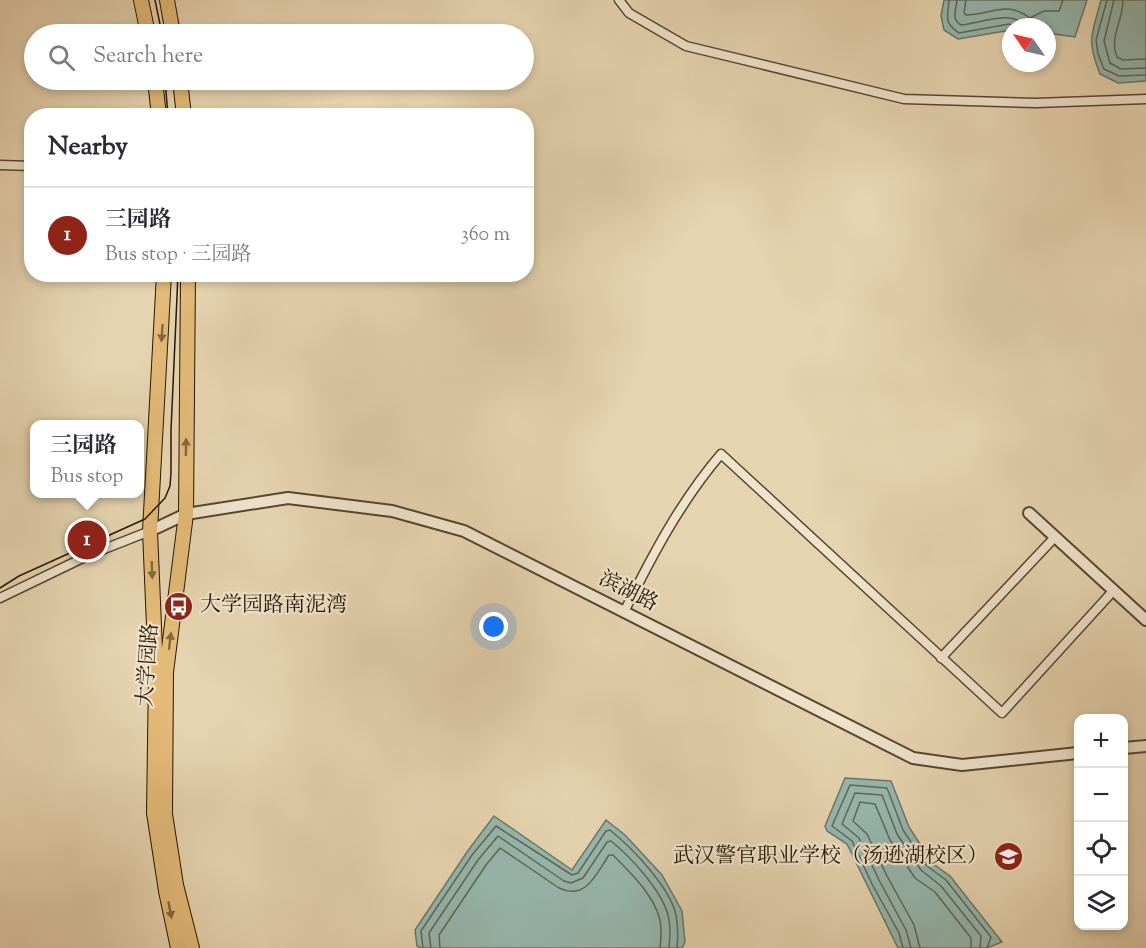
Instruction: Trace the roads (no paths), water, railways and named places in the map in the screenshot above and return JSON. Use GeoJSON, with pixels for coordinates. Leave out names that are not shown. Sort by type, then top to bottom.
{"type":"FeatureCollection","features":[{"type":"Feature","properties":{"kind":"main road"},"geometry":{"type":"LineString","coordinates":[[141,0],[146,24]]}},
{"type":"Feature","properties":{"kind":"main road"},"geometry":{"type":"LineString","coordinates":[[166,0],[171,24]]}},
{"type":"Feature","properties":{"kind":"main road"},"geometry":{"type":"LineString","coordinates":[[156,90],[158,108]]}},
{"type":"Feature","properties":{"kind":"main road"},"geometry":{"type":"LineString","coordinates":[[181,90],[183,108]]}},
{"type":"Feature","properties":{"kind":"main road","name":"大学园路"},"geometry":{"type":"LineString","coordinates":[[164,282],[150,531],[156,673],[154,813],[166,891],[183,947]]}},
{"type":"Feature","properties":{"kind":"main road","name":"大学园路"},"geometry":{"type":"LineString","coordinates":[[183,947],[165,814],[166,672],[186,514],[188,282]]}},
{"type":"Feature","properties":{"kind":"street"},"geometry":{"type":"LineString","coordinates":[[619,0],[629,13],[686,46],[904,99],[1036,103],[1146,99]]}},
{"type":"Feature","properties":{"kind":"street"},"geometry":{"type":"LineString","coordinates":[[0,165],[24,166]]}},
{"type":"Feature","properties":{"kind":"street"},"geometry":{"type":"LineString","coordinates":[[624,612],[658,544],[700,478],[721,454],[1002,713],[1114,590]]}},
{"type":"Feature","properties":{"kind":"street","name":"滨湖路"},"geometry":{"type":"LineString","coordinates":[[150,531],[186,514],[288,498],[392,511],[464,531],[913,758],[962,765],[1074,753]]}},
{"type":"Feature","properties":{"kind":"street"},"geometry":{"type":"LineString","coordinates":[[1029,513],[1146,620]]}},
{"type":"Feature","properties":{"kind":"street"},"geometry":{"type":"LineString","coordinates":[[0,598],[89,555],[150,531]]}},
{"type":"Feature","properties":{"kind":"street"},"geometry":{"type":"LineString","coordinates":[[941,658],[1055,537]]}},
{"type":"Feature","properties":{"kind":"street"},"geometry":{"type":"LineString","coordinates":[[1128,748],[1146,746]]}},
{"type":"Feature","properties":{"kind":"water"},"geometry":{"type":"Polygon","coordinates":[[[944,0],[1087,0],[1075,37],[1056,34],[1056,18],[1002,18],[1002,32],[958,39],[944,30],[941,16],[944,0]]]}},
{"type":"Feature","properties":{"kind":"water"},"geometry":{"type":"Polygon","coordinates":[[[1101,0],[1146,0],[1146,81],[1118,83],[1100,74],[1093,53],[1092,37],[1101,0]]]}},
{"type":"Feature","properties":{"kind":"water"},"geometry":{"type":"Polygon","coordinates":[[[845,778],[891,781],[909,827],[932,863],[950,876],[1002,942],[987,948],[898,948],[847,844],[827,831],[825,826],[845,778]]]}},
{"type":"Feature","properties":{"kind":"water"},"geometry":{"type":"Polygon","coordinates":[[[494,816],[572,870],[606,820],[625,835],[662,875],[682,911],[685,942],[682,948],[421,948],[417,946],[415,930],[494,816]]]}},
{"type":"Feature","properties":{"kind":"tram line"},"geometry":{"type":"LineString","coordinates":[[155,0],[160,24]]}},
{"type":"Feature","properties":{"kind":"tram line"},"geometry":{"type":"LineString","coordinates":[[166,90],[167,108]]}},
{"type":"Feature","properties":{"kind":"tram line"},"geometry":{"type":"LineString","coordinates":[[0,588],[19,576],[145,519],[165,498],[170,486],[171,472],[178,282]]}},
{"type":"Feature","properties":{"kind":"place","name":"三园路"},"geometry":{"type":"Point","coordinates":[87,540]}},
{"type":"Feature","properties":{"kind":"place","name":"大学园路南泥湾"},"geometry":{"type":"Point","coordinates":[179,606]}},
{"type":"Feature","properties":{"kind":"place","name":"武汉警官职业学校（汤逊湖校区）"},"geometry":{"type":"Point","coordinates":[1009,857]}}]}
